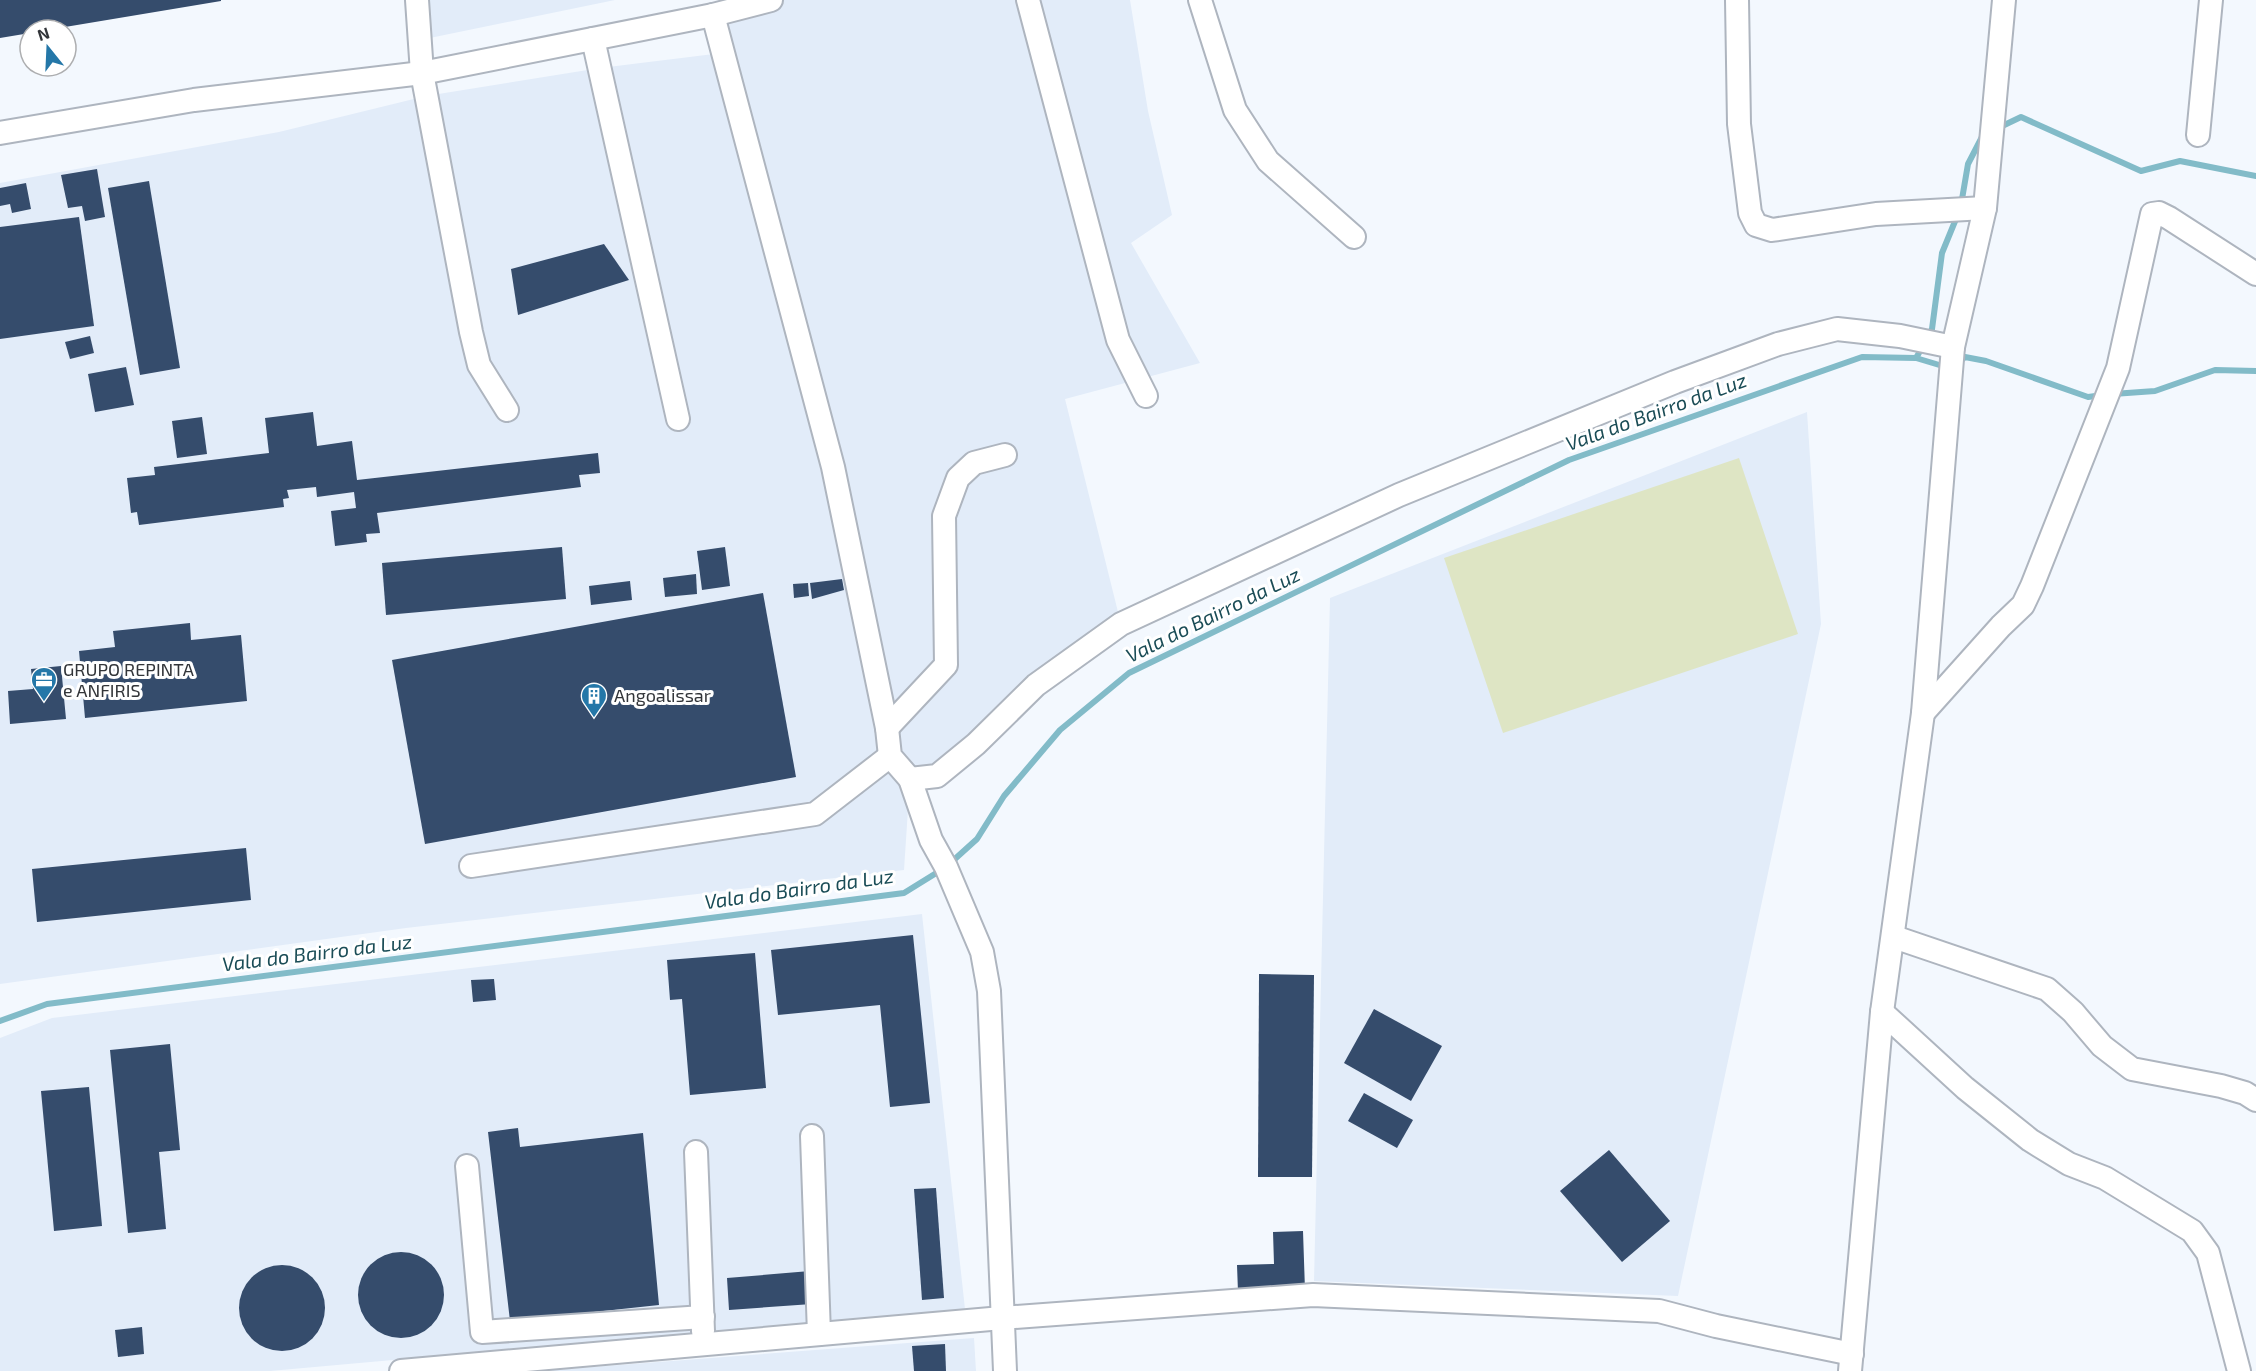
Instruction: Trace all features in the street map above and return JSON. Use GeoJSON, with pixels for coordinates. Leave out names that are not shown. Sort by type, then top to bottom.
{"type":"FeatureCollection","features":[{"type":"Feature","properties":{"kind":"street"},"geometry":{"type":"LineString","coordinates":[[417,0],[422,73],[479,365],[507,410]]}},
{"type":"Feature","properties":{"kind":"street"},"geometry":{"type":"LineString","coordinates":[[0,133],[194,100],[422,73],[712,15],[771,0]]}},
{"type":"Feature","properties":{"kind":"street"},"geometry":{"type":"LineString","coordinates":[[1029,0],[1118,340],[1146,396]]}},
{"type":"Feature","properties":{"kind":"street"},"geometry":{"type":"LineString","coordinates":[[1200,0],[1235,110],[1268,161],[1330,219],[1354,237]]}},
{"type":"Feature","properties":{"kind":"street"},"geometry":{"type":"LineString","coordinates":[[1737,0],[1739,124],[1749,213],[1756,225],[1772,230],[1876,214],[1985,208]]}},
{"type":"Feature","properties":{"kind":"street"},"geometry":{"type":"LineString","coordinates":[[401,1371],[1002,1318],[1313,1295],[1659,1311],[1851,1362],[1882,1012],[1923,713],[1953,347],[1985,208],[2004,0]]}},
{"type":"Feature","properties":{"kind":"street"},"geometry":{"type":"LineString","coordinates":[[2198,135],[2211,0]]}},
{"type":"Feature","properties":{"kind":"street"},"geometry":{"type":"LineString","coordinates":[[712,15],[833,467],[887,728],[890,756],[910,779],[931,840],[946,867],[982,952],[989,991],[1005,1371]]}},
{"type":"Feature","properties":{"kind":"street"},"geometry":{"type":"LineString","coordinates":[[593,39],[678,419]]}},
{"type":"Feature","properties":{"kind":"street"},"geometry":{"type":"LineString","coordinates":[[1923,713],[2001,626],[2023,605],[2032,586],[2118,368],[2152,214],[2159,213],[2256,274]]}},
{"type":"Feature","properties":{"kind":"street"},"geometry":{"type":"LineString","coordinates":[[910,779],[937,776],[976,744],[1036,685],[1121,624],[1400,495],[1675,382],[1778,344],[1837,329],[1900,336],[1953,347]]}},
{"type":"Feature","properties":{"kind":"street"},"geometry":{"type":"LineString","coordinates":[[887,728],[946,664],[944,516],[958,478],[974,463],[1005,455]]}},
{"type":"Feature","properties":{"kind":"street"},"geometry":{"type":"LineString","coordinates":[[471,866],[815,814],[890,756]]}},
{"type":"Feature","properties":{"kind":"street"},"geometry":{"type":"LineString","coordinates":[[1894,937],[2047,989],[2073,1012],[2102,1046],[2132,1069],[2221,1086],[2245,1093],[2256,1100]]}},
{"type":"Feature","properties":{"kind":"street"},"geometry":{"type":"LineString","coordinates":[[1882,1012],[1965,1088],[2030,1140],[2069,1164],[2105,1178],[2192,1231],[2208,1253],[2239,1371]]}},
{"type":"Feature","properties":{"kind":"street"},"geometry":{"type":"LineString","coordinates":[[813,1136],[819,1334]]}},
{"type":"Feature","properties":{"kind":"street"},"geometry":{"type":"LineString","coordinates":[[696,1152],[704,1345]]}},
{"type":"Feature","properties":{"kind":"street"},"geometry":{"type":"LineString","coordinates":[[467,1166],[482,1332],[703,1317]]}},
{"type":"Feature","properties":{"kind":"shaded area"},"geometry":{"type":"Polygon","coordinates":[[[417,0],[615,0],[420,40],[417,0]]]}},
{"type":"Feature","properties":{"kind":"shaded area"},"geometry":{"type":"Polygon","coordinates":[[[764,0],[1130,0],[1148,111],[1172,215],[1131,243],[1200,363],[1065,399],[1121,624],[976,744],[910,779],[904,870],[406,928],[0,984],[0,183],[279,132],[426,96],[600,68],[722,53],[713,15],[764,0]]]}},
{"type":"Feature","properties":{"kind":"shaded area"},"geometry":{"type":"Polygon","coordinates":[[[1807,412],[1821,624],[1678,1296],[1314,1281],[1330,598],[1807,412]]]}},
{"type":"Feature","properties":{"kind":"shaded area"},"geometry":{"type":"Polygon","coordinates":[[[922,914],[965,1309],[270,1371],[0,1371],[0,1038],[52,1018],[922,914]]]}},
{"type":"Feature","properties":{"kind":"shaded area"},"geometry":{"type":"Polygon","coordinates":[[[974,1338],[976,1371],[540,1371],[974,1338]]]}},
{"type":"Feature","properties":{"kind":"green space"},"geometry":{"type":"Polygon","coordinates":[[[1739,458],[1798,634],[1503,733],[1444,558],[1739,458]]]}},
{"type":"Feature","properties":{"kind":"building"},"geometry":{"type":"Polygon","coordinates":[[[0,0],[221,0],[78,25],[78,18],[18,18],[18,35],[0,38],[0,0]]]}},
{"type":"Feature","properties":{"kind":"building"},"geometry":{"type":"Polygon","coordinates":[[[97,169],[105,217],[85,221],[82,206],[68,208],[61,175],[97,169]]]}},
{"type":"Feature","properties":{"kind":"building"},"geometry":{"type":"Polygon","coordinates":[[[149,181],[180,368],[140,375],[108,188],[149,181]]]}},
{"type":"Feature","properties":{"kind":"building"},"geometry":{"type":"Polygon","coordinates":[[[26,183],[31,209],[12,213],[10,204],[0,206],[0,188],[26,183]]]}},
{"type":"Feature","properties":{"kind":"building"},"geometry":{"type":"Polygon","coordinates":[[[79,217],[94,326],[0,339],[0,227],[79,217]]]}},
{"type":"Feature","properties":{"kind":"building"},"geometry":{"type":"Polygon","coordinates":[[[604,244],[629,280],[518,315],[511,269],[604,244]]]}},
{"type":"Feature","properties":{"kind":"building"},"geometry":{"type":"Polygon","coordinates":[[[90,336],[94,353],[70,359],[65,342],[90,336]]]}},
{"type":"Feature","properties":{"kind":"building"},"geometry":{"type":"Polygon","coordinates":[[[126,367],[134,405],[95,412],[88,374],[126,367]]]}},
{"type":"Feature","properties":{"kind":"building"},"geometry":{"type":"Polygon","coordinates":[[[313,412],[317,446],[352,441],[357,480],[598,453],[600,473],[579,475],[581,487],[377,513],[380,533],[366,534],[367,542],[335,546],[331,511],[356,508],[354,492],[317,497],[316,487],[287,490],[289,498],[283,499],[284,507],[139,525],[137,512],[131,513],[127,478],[155,475],[154,467],[269,453],[265,418],[313,412]]]}},
{"type":"Feature","properties":{"kind":"building"},"geometry":{"type":"Polygon","coordinates":[[[202,417],[207,454],[177,458],[172,421],[202,417]]]}},
{"type":"Feature","properties":{"kind":"building"},"geometry":{"type":"Polygon","coordinates":[[[562,547],[566,599],[386,615],[382,563],[562,547]]]}},
{"type":"Feature","properties":{"kind":"building"},"geometry":{"type":"Polygon","coordinates":[[[725,547],[730,586],[702,590],[697,551],[725,547]]]}},
{"type":"Feature","properties":{"kind":"building"},"geometry":{"type":"Polygon","coordinates":[[[696,574],[697,594],[665,597],[663,578],[696,574]]]}},
{"type":"Feature","properties":{"kind":"building"},"geometry":{"type":"Polygon","coordinates":[[[842,579],[844,590],[812,599],[810,583],[842,579]]]}},
{"type":"Feature","properties":{"kind":"building"},"geometry":{"type":"Polygon","coordinates":[[[630,581],[632,600],[591,605],[589,586],[630,581]]]}},
{"type":"Feature","properties":{"kind":"building"},"geometry":{"type":"Polygon","coordinates":[[[808,583],[809,596],[794,598],[793,584],[808,583]]]}},
{"type":"Feature","properties":{"kind":"building","name":"Angoalissar"},"geometry":{"type":"Polygon","coordinates":[[[763,593],[796,777],[425,844],[392,660],[763,593]]]}},
{"type":"Feature","properties":{"kind":"building"},"geometry":{"type":"Polygon","coordinates":[[[190,623],[191,640],[241,635],[247,701],[85,718],[79,651],[115,647],[113,631],[190,623]]]}},
{"type":"Feature","properties":{"kind":"building"},"geometry":{"type":"Polygon","coordinates":[[[61,666],[66,719],[10,724],[8,691],[33,689],[31,669],[61,666]]]}},
{"type":"Feature","properties":{"kind":"building"},"geometry":{"type":"Polygon","coordinates":[[[246,848],[251,900],[37,922],[32,869],[246,848]]]}},
{"type":"Feature","properties":{"kind":"building"},"geometry":{"type":"Polygon","coordinates":[[[913,935],[930,1103],[890,1107],[880,1005],[778,1015],[771,950],[913,935]]]}},
{"type":"Feature","properties":{"kind":"building"},"geometry":{"type":"Polygon","coordinates":[[[755,953],[766,1088],[690,1095],[682,999],[670,1000],[667,960],[755,953]]]}},
{"type":"Feature","properties":{"kind":"building"},"geometry":{"type":"Polygon","coordinates":[[[1259,974],[1314,975],[1312,1177],[1258,1177],[1259,974]]]}},
{"type":"Feature","properties":{"kind":"building"},"geometry":{"type":"Polygon","coordinates":[[[494,979],[496,1000],[473,1002],[471,980],[494,979]]]}},
{"type":"Feature","properties":{"kind":"building"},"geometry":{"type":"Polygon","coordinates":[[[1374,1009],[1442,1046],[1411,1101],[1344,1063],[1374,1009]]]}},
{"type":"Feature","properties":{"kind":"building"},"geometry":{"type":"Polygon","coordinates":[[[170,1044],[180,1150],[159,1152],[166,1229],[128,1233],[110,1050],[170,1044]]]}},
{"type":"Feature","properties":{"kind":"building"},"geometry":{"type":"Polygon","coordinates":[[[89,1087],[102,1226],[54,1231],[41,1091],[89,1087]]]}},
{"type":"Feature","properties":{"kind":"building"},"geometry":{"type":"Polygon","coordinates":[[[1364,1093],[1413,1120],[1397,1148],[1348,1121],[1364,1093]]]}},
{"type":"Feature","properties":{"kind":"building"},"geometry":{"type":"Polygon","coordinates":[[[518,1128],[520,1147],[643,1133],[659,1305],[510,1321],[488,1132],[518,1128]]]}},
{"type":"Feature","properties":{"kind":"building"},"geometry":{"type":"Polygon","coordinates":[[[1609,1150],[1670,1221],[1622,1262],[1560,1191],[1609,1150]]]}},
{"type":"Feature","properties":{"kind":"building"},"geometry":{"type":"Polygon","coordinates":[[[936,1188],[944,1298],[922,1300],[914,1189],[936,1188]]]}},
{"type":"Feature","properties":{"kind":"building"},"geometry":{"type":"Polygon","coordinates":[[[1303,1231],[1305,1290],[1238,1292],[1237,1265],[1274,1264],[1273,1232],[1303,1231]]]}},
{"type":"Feature","properties":{"kind":"building"},"geometry":{"type":"Polygon","coordinates":[[[401,1252],[418,1255],[432,1264],[441,1278],[444,1295],[441,1312],[432,1326],[418,1335],[401,1338],[384,1335],[370,1326],[361,1312],[358,1295],[361,1278],[370,1264],[384,1255],[401,1252]]]}},
{"type":"Feature","properties":{"kind":"building"},"geometry":{"type":"Polygon","coordinates":[[[282,1265],[299,1268],[313,1277],[322,1291],[325,1308],[322,1325],[313,1339],[299,1348],[282,1351],[265,1348],[251,1339],[242,1325],[239,1308],[242,1291],[251,1277],[265,1268],[282,1265]]]}},
{"type":"Feature","properties":{"kind":"building"},"geometry":{"type":"Polygon","coordinates":[[[810,1271],[812,1304],[729,1310],[727,1278],[810,1271]]]}},
{"type":"Feature","properties":{"kind":"building"},"geometry":{"type":"Polygon","coordinates":[[[142,1327],[144,1354],[118,1357],[115,1330],[142,1327]]]}},
{"type":"Feature","properties":{"kind":"building"},"geometry":{"type":"Polygon","coordinates":[[[945,1344],[946,1371],[914,1371],[912,1346],[945,1344]]]}},
{"type":"Feature","properties":{"kind":"waterway"},"geometry":{"type":"LineString","coordinates":[[1998,128],[2021,117],[2141,171],[2180,161],[2256,176]]}},
{"type":"Feature","properties":{"kind":"waterway"},"geometry":{"type":"LineString","coordinates":[[1961,205],[1968,164],[1983,135]]}},
{"type":"Feature","properties":{"kind":"waterway"},"geometry":{"type":"LineString","coordinates":[[1927,337],[1932,329],[1942,253],[1958,214]]}},
{"type":"Feature","properties":{"kind":"waterway","name":"Vala do Bairro da Luz"},"geometry":{"type":"LineString","coordinates":[[0,1021],[47,1004],[904,893],[946,867],[977,839],[1004,796],[1060,730],[1129,673],[1569,460],[1862,357],[1916,358],[1923,346]]}},
{"type":"Feature","properties":{"kind":"waterway"},"geometry":{"type":"LineString","coordinates":[[1957,364],[1965,357],[1986,361],[2088,397],[2103,395]]}},
{"type":"Feature","properties":{"kind":"waterway"},"geometry":{"type":"LineString","coordinates":[[1916,358],[1946,367]]}},
{"type":"Feature","properties":{"kind":"waterway"},"geometry":{"type":"LineString","coordinates":[[2113,394],[2155,391],[2215,370],[2256,371]]}},
{"type":"Feature","properties":{"kind":"place","name":"GRUPO REPINTA e ANFIRIS"},"geometry":{"type":"Point","coordinates":[44,703]}},
{"type":"Feature","properties":{"kind":"place","name":"Angoalissar"},"geometry":{"type":"Point","coordinates":[594,719]}}]}
